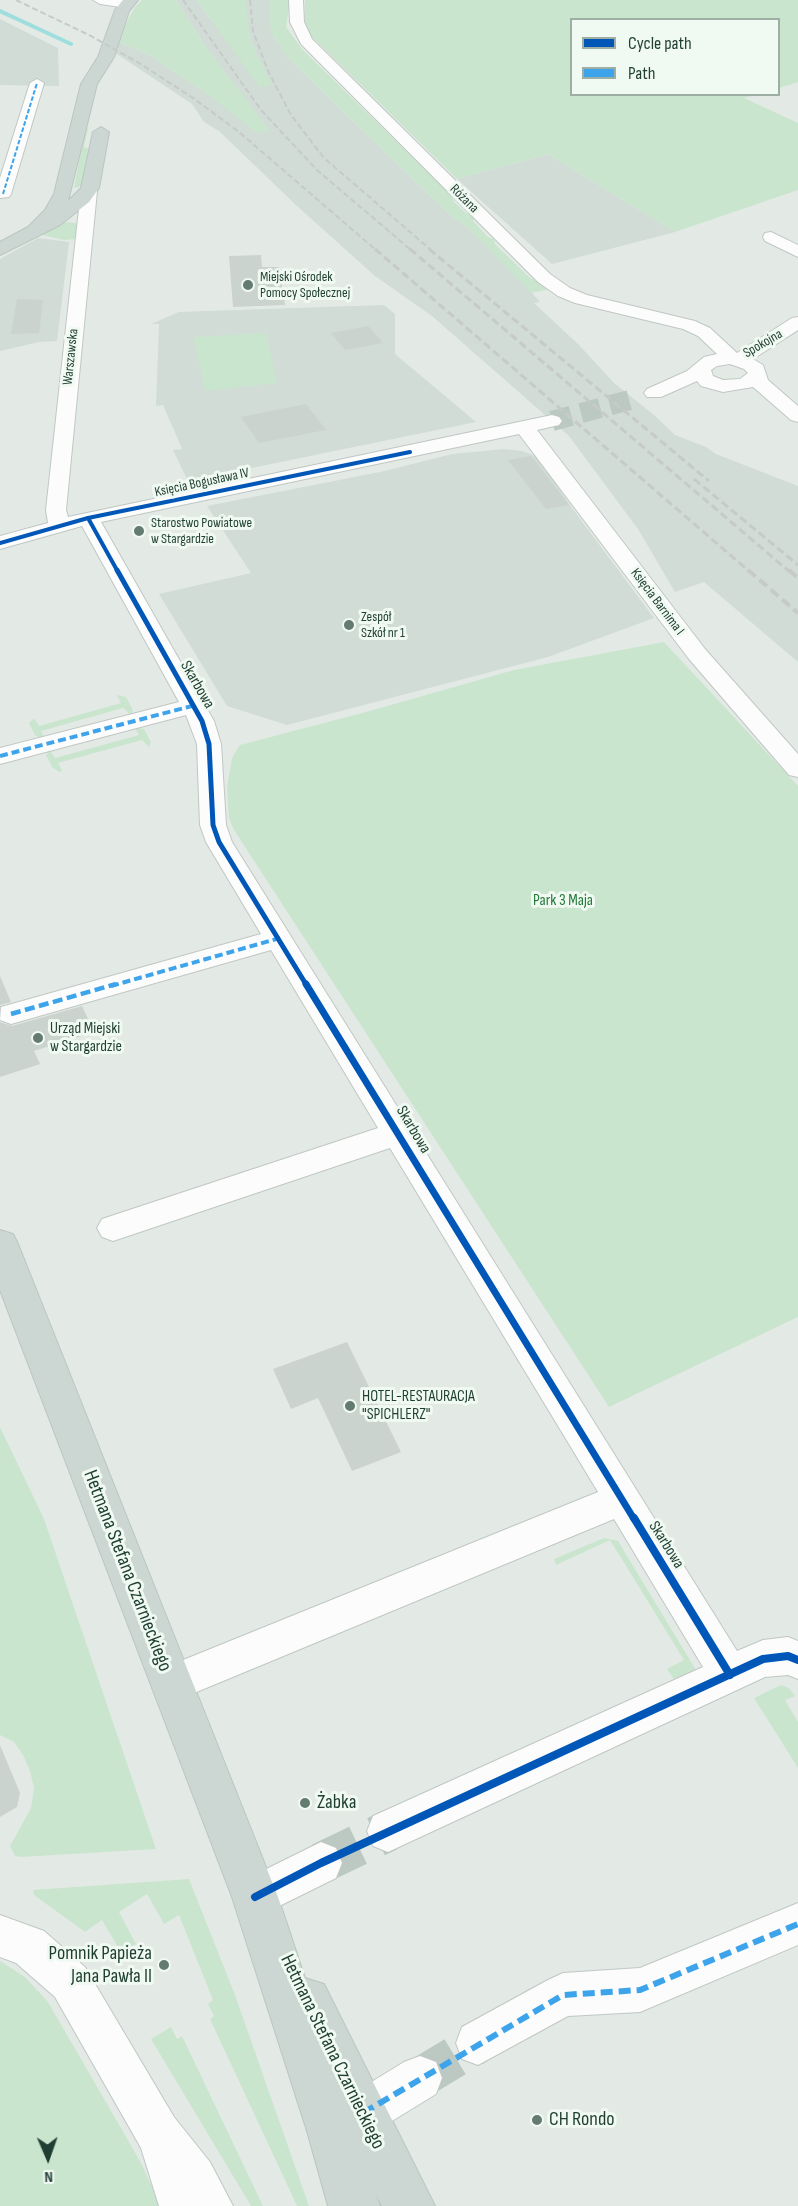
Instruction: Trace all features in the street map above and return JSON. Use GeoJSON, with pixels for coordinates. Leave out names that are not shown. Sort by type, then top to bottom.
{"type":"FeatureCollection","features":[{"type":"Feature","properties":{"kind":"main road"},"geometry":{"type":"LineString","coordinates":[[56,216],[67,183],[89,84],[106,57],[118,18],[129,2]]}},
{"type":"Feature","properties":{"kind":"main road"},"geometry":{"type":"LineString","coordinates":[[89,84],[109,83],[106,57]]}},
{"type":"Feature","properties":{"kind":"main road","name":"Warszawska"},"geometry":{"type":"LineString","coordinates":[[89,189],[104,118]]}},
{"type":"Feature","properties":{"kind":"main road"},"geometry":{"type":"LineString","coordinates":[[67,183],[71,191],[89,189]]}},
{"type":"Feature","properties":{"kind":"main road"},"geometry":{"type":"LineString","coordinates":[[0,249],[35,231],[89,189]]}},
{"type":"Feature","properties":{"kind":"main road","name":"Hetmana Stefana Czarnieckiego"},"geometry":{"type":"LineString","coordinates":[[0,1244],[255,1897],[332,2131],[354,2206]]}},
{"type":"Feature","properties":{"kind":"main road","name":"Hetmana Stefana Czarnieckiego"},"geometry":{"type":"LineString","coordinates":[[255,1897],[409,2206]]}},
{"type":"Feature","properties":{"kind":"street"},"geometry":{"type":"LineString","coordinates":[[100,0],[129,2]]}},
{"type":"Feature","properties":{"kind":"street","name":"Różana"},"geometry":{"type":"LineString","coordinates":[[296,0],[297,22],[306,41],[544,278],[564,292],[581,299],[689,325],[704,332],[734,358],[746,362],[756,373]]}},
{"type":"Feature","properties":{"kind":"street"},"geometry":{"type":"LineString","coordinates":[[3,194],[38,83]]}},
{"type":"Feature","properties":{"kind":"street","name":"Warszawska"},"geometry":{"type":"LineString","coordinates":[[59,526],[56,510],[89,189]]}},
{"type":"Feature","properties":{"kind":"street"},"geometry":{"type":"LineString","coordinates":[[56,216],[87,220]]}},
{"type":"Feature","properties":{"kind":"street"},"geometry":{"type":"LineString","coordinates":[[771,237],[798,252]]}},
{"type":"Feature","properties":{"kind":"street"},"geometry":{"type":"LineString","coordinates":[[689,325],[704,347],[707,373]]}},
{"type":"Feature","properties":{"kind":"street","name":"Spokojna"},"geometry":{"type":"LineString","coordinates":[[707,373],[734,358],[746,356],[769,339],[794,325]]}},
{"type":"Feature","properties":{"kind":"street","name":"Spokojna"},"geometry":{"type":"LineString","coordinates":[[756,373],[762,356],[794,325]]}},
{"type":"Feature","properties":{"kind":"street"},"geometry":{"type":"LineString","coordinates":[[633,399],[707,373],[792,411]]}},
{"type":"Feature","properties":{"kind":"street"},"geometry":{"type":"LineString","coordinates":[[734,386],[748,383],[756,373]]}},
{"type":"Feature","properties":{"kind":"street"},"geometry":{"type":"LineString","coordinates":[[756,373],[759,382],[792,411]]}},
{"type":"Feature","properties":{"kind":"street","name":"Księcia Bogusława IV"},"geometry":{"type":"LineString","coordinates":[[0,543],[96,517],[552,421]]}},
{"type":"Feature","properties":{"kind":"street","name":"Księcia Barnima I"},"geometry":{"type":"LineString","coordinates":[[525,428],[697,654],[798,769]]}},
{"type":"Feature","properties":{"kind":"street","name":"Skarbowa"},"geometry":{"type":"LineString","coordinates":[[96,517],[131,591],[202,721],[209,744],[213,825],[230,861],[280,938],[730,1675]]}},
{"type":"Feature","properties":{"kind":"street"},"geometry":{"type":"LineString","coordinates":[[0,756],[192,706]]}},
{"type":"Feature","properties":{"kind":"street"},"geometry":{"type":"LineString","coordinates":[[10,1014],[280,938]]}},
{"type":"Feature","properties":{"kind":"street"},"geometry":{"type":"LineString","coordinates":[[112,1228],[398,1132]]}},
{"type":"Feature","properties":{"kind":"street"},"geometry":{"type":"LineString","coordinates":[[170,1684],[621,1498]]}},
{"type":"Feature","properties":{"kind":"street"},"geometry":{"type":"LineString","coordinates":[[388,1831],[764,1659],[788,1656],[798,1660]]}},
{"type":"Feature","properties":{"kind":"street"},"geometry":{"type":"LineString","coordinates":[[255,1897],[321,1863]]}},
{"type":"Feature","properties":{"kind":"street"},"geometry":{"type":"LineString","coordinates":[[478,2043],[563,1995],[640,1990],[798,1924]]}},
{"type":"Feature","properties":{"kind":"street"},"geometry":{"type":"LineString","coordinates":[[0,1936],[29,1946],[70,1982],[158,2133],[194,2178],[210,2206]]}},
{"type":"Feature","properties":{"kind":"street"},"geometry":{"type":"LineString","coordinates":[[363,2113],[420,2078]]}},
{"type":"Feature","properties":{"kind":"street"},"geometry":{"type":"LineString","coordinates":[[158,2133],[182,2206]]}},
{"type":"Feature","properties":{"kind":"shaded area"},"geometry":{"type":"Polygon","coordinates":[[[176,0],[197,0],[208,16],[271,85],[250,40],[246,8],[246,0],[269,0],[273,36],[287,57],[448,213],[467,227],[514,272],[540,302],[534,303],[579,345],[614,383],[675,435],[706,447],[716,454],[798,486],[798,662],[704,582],[675,592],[638,529],[569,436],[432,316],[375,276],[297,206],[219,131],[204,122],[192,104],[114,52],[119,49],[116,46],[119,45],[118,42],[148,54],[269,131],[206,48],[176,0]]]}},
{"type":"Feature","properties":{"kind":"shaded area"},"geometry":{"type":"Polygon","coordinates":[[[0,19],[58,48],[59,86],[0,85],[0,19]]]}},
{"type":"Feature","properties":{"kind":"shaded area"},"geometry":{"type":"Polygon","coordinates":[[[548,154],[675,232],[552,264],[457,179],[548,154]]]}},
{"type":"Feature","properties":{"kind":"shaded area"},"geometry":{"type":"Polygon","coordinates":[[[38,238],[69,242],[57,341],[39,342],[0,351],[0,259],[38,238]]]}},
{"type":"Feature","properties":{"kind":"shaded area"},"geometry":{"type":"Polygon","coordinates":[[[384,305],[395,314],[395,354],[476,422],[188,481],[173,450],[182,449],[177,437],[163,405],[156,406],[159,324],[151,324],[179,312],[384,305]]]}},
{"type":"Feature","properties":{"kind":"shaded area","name":"Zespół Szkół nr 1"},"geometry":{"type":"Polygon","coordinates":[[[504,449],[522,451],[538,457],[572,508],[654,618],[548,657],[287,725],[227,706],[159,594],[251,573],[207,506],[385,471],[452,454],[504,449]]]}},
{"type":"Feature","properties":{"kind":"green space"},"geometry":{"type":"Polygon","coordinates":[[[142,0],[176,0],[206,48],[270,131],[256,132],[203,91],[148,54],[116,41],[135,7],[142,0]]]}},
{"type":"Feature","properties":{"kind":"green space"},"geometry":{"type":"Polygon","coordinates":[[[197,0],[246,0],[250,40],[272,85],[259,87],[197,0]]]}},
{"type":"Feature","properties":{"kind":"green space"},"geometry":{"type":"Polygon","coordinates":[[[269,0],[290,0],[286,27],[302,49],[452,196],[454,202],[466,213],[475,216],[473,221],[488,237],[494,239],[495,244],[529,277],[550,289],[531,293],[467,227],[448,213],[287,57],[273,36],[269,22],[269,0]]]}},
{"type":"Feature","properties":{"kind":"green space"},"geometry":{"type":"Polygon","coordinates":[[[305,0],[798,0],[798,82],[780,88],[780,18],[570,18],[570,96],[752,96],[744,98],[798,123],[798,190],[675,232],[548,154],[457,179],[305,30],[305,0]]]}},
{"type":"Feature","properties":{"kind":"green space"},"geometry":{"type":"Polygon","coordinates":[[[94,128],[88,129],[84,147],[90,149],[82,186],[74,188],[85,129],[94,128]]]}},
{"type":"Feature","properties":{"kind":"green space"},"geometry":{"type":"Polygon","coordinates":[[[64,222],[76,223],[79,226],[77,239],[64,240],[38,234],[64,222]]]}},
{"type":"Feature","properties":{"kind":"green space"},"geometry":{"type":"Polygon","coordinates":[[[266,333],[277,383],[205,391],[193,337],[266,333]]]}},
{"type":"Feature","properties":{"kind":"green space","name":"Park 3 Maja"},"geometry":{"type":"Polygon","coordinates":[[[664,642],[798,786],[798,1317],[609,1407],[234,830],[229,818],[227,787],[232,758],[240,745],[514,670],[664,642]]]}},
{"type":"Feature","properties":{"kind":"green space"},"geometry":{"type":"Polygon","coordinates":[[[117,695],[126,697],[133,710],[131,715],[123,708],[41,731],[45,738],[42,739],[35,735],[29,723],[34,718],[39,726],[121,703],[117,695]]]}},
{"type":"Feature","properties":{"kind":"green space"},"geometry":{"type":"Polygon","coordinates":[[[134,727],[144,729],[151,742],[149,747],[142,740],[58,763],[62,771],[59,772],[52,767],[46,755],[50,750],[55,758],[139,735],[134,727]]]}},
{"type":"Feature","properties":{"kind":"green space"},"geometry":{"type":"Polygon","coordinates":[[[0,1427],[44,1519],[156,1849],[21,1857],[15,1856],[10,1846],[31,1808],[34,1788],[23,1755],[14,1742],[0,1735],[0,1427]]]}},
{"type":"Feature","properties":{"kind":"green space"},"geometry":{"type":"Polygon","coordinates":[[[604,1538],[618,1541],[699,1675],[680,1682],[673,1678],[667,1669],[684,1660],[610,1540],[556,1565],[554,1559],[604,1538]]]}},
{"type":"Feature","properties":{"kind":"green space"},"geometry":{"type":"Polygon","coordinates":[[[781,1685],[789,1688],[795,1696],[785,1700],[798,1722],[798,1768],[754,1698],[781,1685]]]}},
{"type":"Feature","properties":{"kind":"green space"},"geometry":{"type":"Polygon","coordinates":[[[189,1879],[235,1995],[309,2206],[297,2206],[210,2019],[214,2016],[208,2004],[213,2000],[179,1915],[164,1924],[147,1894],[119,1912],[136,1944],[121,1952],[102,1920],[85,1932],[34,1895],[33,1890],[189,1879]]]}},
{"type":"Feature","properties":{"kind":"green space"},"geometry":{"type":"Polygon","coordinates":[[[0,1961],[25,1977],[48,2002],[140,2161],[161,2206],[0,2206],[0,1961]]]}},
{"type":"Feature","properties":{"kind":"green space"},"geometry":{"type":"Polygon","coordinates":[[[171,2027],[177,2039],[182,2036],[263,2206],[251,2206],[151,2039],[171,2027]]]}},
{"type":"Feature","properties":{"kind":"building","name":"Miejski Ośrodek Pomocy Społecznej"},"geometry":{"type":"Polygon","coordinates":[[[261,255],[262,267],[279,267],[285,305],[233,307],[229,256],[261,255]]]}},
{"type":"Feature","properties":{"kind":"building"},"geometry":{"type":"Polygon","coordinates":[[[17,299],[43,300],[39,333],[11,334],[17,299]]]}},
{"type":"Feature","properties":{"kind":"building"},"geometry":{"type":"Polygon","coordinates":[[[368,326],[383,343],[345,350],[331,333],[368,326]]]}},
{"type":"Feature","properties":{"kind":"building"},"geometry":{"type":"Polygon","coordinates":[[[306,404],[326,430],[259,443],[241,417],[306,404]]]}},
{"type":"Feature","properties":{"kind":"building"},"geometry":{"type":"Polygon","coordinates":[[[531,456],[569,505],[546,509],[508,460],[531,456]]]}},
{"type":"Feature","properties":{"kind":"building"},"geometry":{"type":"Polygon","coordinates":[[[0,976],[11,1002],[0,1005],[0,976]]]}},
{"type":"Feature","properties":{"kind":"building","name":"Urząd Miejski w Stargardzie"},"geometry":{"type":"Polygon","coordinates":[[[82,1006],[94,1032],[34,1051],[40,1064],[0,1077],[0,1022],[12,1026],[82,1006]]]}},
{"type":"Feature","properties":{"kind":"building","name":"HOTEL-RESTAURACJA \"SPICHLERZ\""},"geometry":{"type":"Polygon","coordinates":[[[347,1342],[401,1452],[352,1471],[318,1398],[291,1409],[273,1369],[347,1342]]]}},
{"type":"Feature","properties":{"kind":"building"},"geometry":{"type":"Polygon","coordinates":[[[0,1745],[20,1793],[17,1807],[0,1817],[0,1745]]]}},
{"type":"Feature","properties":{"kind":"waterway"},"geometry":{"type":"LineString","coordinates":[[0,11],[71,44]]}},
{"type":"Feature","properties":{"kind":"tunnel"},"geometry":{"type":"LineString","coordinates":[[552,421],[633,399]]}},
{"type":"Feature","properties":{"kind":"tunnel"},"geometry":{"type":"LineString","coordinates":[[321,1863],[388,1831]]}},
{"type":"Feature","properties":{"kind":"tunnel"},"geometry":{"type":"LineString","coordinates":[[420,2078],[478,2043]]}},
{"type":"Feature","properties":{"kind":"railway"},"geometry":{"type":"LineString","coordinates":[[16,0],[91,36],[139,63],[193,98],[239,132],[376,250]]}},
{"type":"Feature","properties":{"kind":"railway"},"geometry":{"type":"LineString","coordinates":[[183,0],[261,110],[318,171],[411,250]]}},
{"type":"Feature","properties":{"kind":"railway"},"geometry":{"type":"LineString","coordinates":[[250,0],[253,31],[268,71],[291,115],[324,158],[431,250]]}},
{"type":"Feature","properties":{"kind":"railway"},"geometry":{"type":"LineString","coordinates":[[375,249],[750,572]]}},
{"type":"Feature","properties":{"kind":"railway"},"geometry":{"type":"LineString","coordinates":[[410,249],[790,572]]}},
{"type":"Feature","properties":{"kind":"railway"},"geometry":{"type":"LineString","coordinates":[[429,249],[709,481]]}},
{"type":"Feature","properties":{"kind":"railway"},"geometry":{"type":"LineString","coordinates":[[694,479],[798,565]]}},
{"type":"Feature","properties":{"kind":"railway"},"geometry":{"type":"LineString","coordinates":[[748,570],[798,613]]}},
{"type":"Feature","properties":{"kind":"railway"},"geometry":{"type":"LineString","coordinates":[[789,570],[798,578]]}},
{"type":"Feature","properties":{"kind":"marked path"},"geometry":{"type":"LineString","coordinates":[[3,194],[37,83]]}},
{"type":"Feature","properties":{"kind":"marked path"},"geometry":{"type":"LineString","coordinates":[[0,756],[192,706]]}},
{"type":"Feature","properties":{"kind":"marked path"},"geometry":{"type":"LineString","coordinates":[[11,1014],[280,938]]}},
{"type":"Feature","properties":{"kind":"marked path"},"geometry":{"type":"LineString","coordinates":[[363,2113],[563,1995],[640,1990],[798,1924]]}},
{"type":"Feature","properties":{"kind":"cycle path"},"geometry":{"type":"LineString","coordinates":[[0,543],[88,518],[410,452]]}},
{"type":"Feature","properties":{"kind":"cycle path"},"geometry":{"type":"LineString","coordinates":[[88,518],[202,721],[209,744],[213,825],[219,842],[730,1675]]}},
{"type":"Feature","properties":{"kind":"cycle path"},"geometry":{"type":"LineString","coordinates":[[255,1897],[321,1863],[763,1659],[788,1656],[798,1660]]}},
{"type":"Feature","properties":{"kind":"place","name":"Miejski Ośrodek Pomocy Społecznej"},"geometry":{"type":"Point","coordinates":[248,285]}},
{"type":"Feature","properties":{"kind":"place","name":"Starostwo Powiatowe w Stargardzie"},"geometry":{"type":"Point","coordinates":[139,531]}},
{"type":"Feature","properties":{"kind":"place","name":"Zespół Szkół nr 1"},"geometry":{"type":"Point","coordinates":[349,625]}},
{"type":"Feature","properties":{"kind":"place","name":"Urząd Miejski w Stargardzie"},"geometry":{"type":"Point","coordinates":[38,1038]}},
{"type":"Feature","properties":{"kind":"place","name":"HOTEL-RESTAURACJA \"SPICHLERZ\""},"geometry":{"type":"Point","coordinates":[350,1406]}},
{"type":"Feature","properties":{"kind":"place","name":"Żabka"},"geometry":{"type":"Point","coordinates":[305,1803]}},
{"type":"Feature","properties":{"kind":"place","name":"Pomnik Papieża Jana Pawła II"},"geometry":{"type":"Point","coordinates":[164,1965]}},
{"type":"Feature","properties":{"kind":"place","name":"CH Rondo"},"geometry":{"type":"Point","coordinates":[537,2120]}}]}
